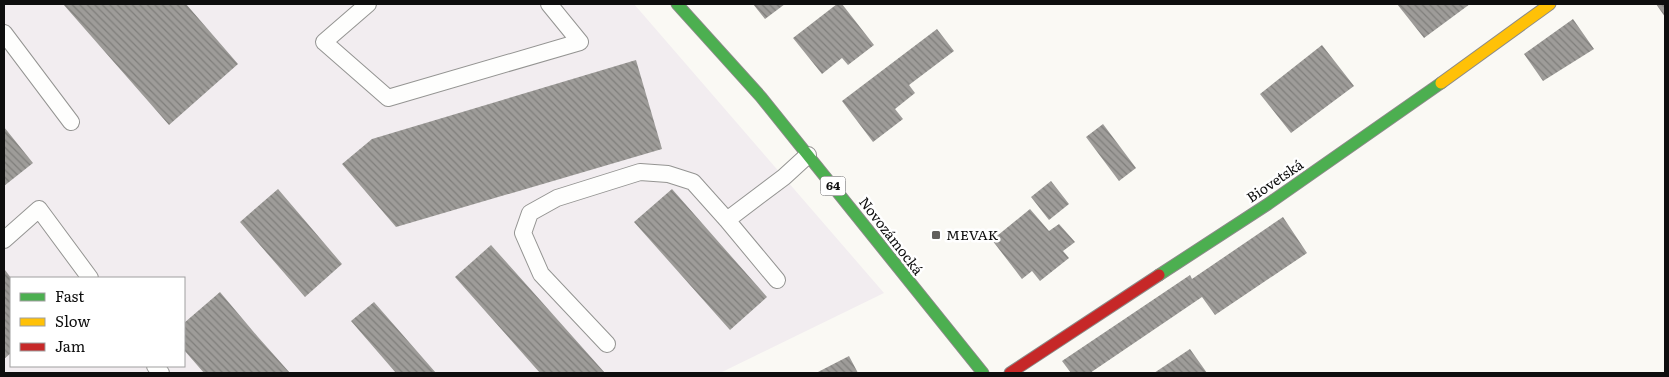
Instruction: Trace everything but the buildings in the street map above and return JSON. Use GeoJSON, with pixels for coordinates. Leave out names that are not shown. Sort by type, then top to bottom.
{"type":"FeatureCollection","features":[{"type":"Feature","properties":{"kind":"street","name":"Novozámocká"},"geometry":{"type":"LineString","coordinates":[[677,4],[760,97],[983,373]]}},
{"type":"Feature","properties":{"kind":"street","name":"Biovetská"},"geometry":{"type":"LineString","coordinates":[[1010,373],[1268,204],[1419,99],[1550,4]]}},
{"type":"Feature","properties":{"kind":"lane"},"geometry":{"type":"LineString","coordinates":[[368,4],[324,42],[388,98],[580,42],[549,4]]}},
{"type":"Feature","properties":{"kind":"lane"},"geometry":{"type":"LineString","coordinates":[[4,33],[71,122]]}},
{"type":"Feature","properties":{"kind":"lane"},"geometry":{"type":"LineString","coordinates":[[727,220],[784,177],[808,155]]}},
{"type":"Feature","properties":{"kind":"lane"},"geometry":{"type":"LineString","coordinates":[[607,344],[541,274],[523,232],[530,213],[557,198],[640,172],[668,174],[693,182],[778,280]]}},
{"type":"Feature","properties":{"kind":"lane"},"geometry":{"type":"LineString","coordinates":[[4,240],[39,210],[89,277]]}},
{"type":"Feature","properties":{"kind":"shaded area"},"geometry":{"type":"Polygon","coordinates":[[[4,4],[634,4],[884,293],[720,373],[4,373],[4,4]]]}},
{"type":"Feature","properties":{"kind":"traffic: fast"},"geometry":{"type":"LineString","coordinates":[[677,4],[761,97],[983,373]]}},
{"type":"Feature","properties":{"kind":"traffic: fast"},"geometry":{"type":"LineString","coordinates":[[1159,275],[1268,204],[1441,83]]}},
{"type":"Feature","properties":{"kind":"traffic: slow"},"geometry":{"type":"LineString","coordinates":[[1441,83],[1550,4]]}},
{"type":"Feature","properties":{"kind":"traffic: jam"},"geometry":{"type":"LineString","coordinates":[[1010,373],[1159,275]]}},
{"type":"Feature","properties":{"kind":"place","name":"MEVAK"},"geometry":{"type":"Point","coordinates":[936,235]}}]}
